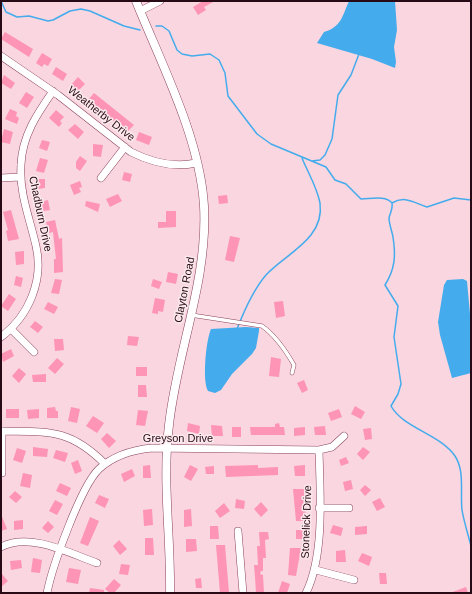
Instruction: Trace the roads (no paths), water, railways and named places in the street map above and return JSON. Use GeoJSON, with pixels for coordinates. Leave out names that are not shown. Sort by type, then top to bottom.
{"type":"FeatureCollection","features":[{"type":"Feature","properties":{"kind":"street","name":"Clayton Road"},"geometry":{"type":"LineString","coordinates":[[136,1],[186,128],[196,162],[203,198],[204,234],[200,272],[172,401],[167,448],[170,593]]}},
{"type":"Feature","properties":{"kind":"street"},"geometry":{"type":"LineString","coordinates":[[140,11],[160,1]]}},
{"type":"Feature","properties":{"kind":"street","name":"Weatherby Drive"},"geometry":{"type":"LineString","coordinates":[[1,56],[53,91],[125,147],[141,157],[162,163],[185,165],[196,162]]}},
{"type":"Feature","properties":{"kind":"street","name":"Chadburn Drive"},"geometry":{"type":"LineString","coordinates":[[1,337],[11,329],[25,311],[34,291],[38,269],[36,247],[24,203],[20,177],[22,152],[36,115],[53,91]]}},
{"type":"Feature","properties":{"kind":"street"},"geometry":{"type":"LineString","coordinates":[[101,178],[125,147]]}},
{"type":"Feature","properties":{"kind":"street"},"geometry":{"type":"LineString","coordinates":[[1,178],[20,177]]}},
{"type":"Feature","properties":{"kind":"street"},"geometry":{"type":"LineString","coordinates":[[11,329],[34,352]]}},
{"type":"Feature","properties":{"kind":"street"},"geometry":{"type":"LineString","coordinates":[[2,474],[1,431],[37,432],[62,435],[84,445],[105,464]]}},
{"type":"Feature","properties":{"kind":"street","name":"Greyson Drive"},"geometry":{"type":"LineString","coordinates":[[47,593],[60,550],[87,487],[96,472],[105,464],[131,451],[167,448],[319,450],[332,447],[344,436]]}},
{"type":"Feature","properties":{"kind":"street","name":"Stonelick Drive"},"geometry":{"type":"LineString","coordinates":[[306,593],[316,570],[319,508],[319,450]]}},
{"type":"Feature","properties":{"kind":"street"},"geometry":{"type":"LineString","coordinates":[[319,508],[349,508]]}},
{"type":"Feature","properties":{"kind":"street"},"geometry":{"type":"LineString","coordinates":[[238,532],[243,593]]}},
{"type":"Feature","properties":{"kind":"street"},"geometry":{"type":"LineString","coordinates":[[1,547],[9,544],[24,543],[60,550],[97,564]]}},
{"type":"Feature","properties":{"kind":"street"},"geometry":{"type":"LineString","coordinates":[[316,570],[354,580]]}},
{"type":"Feature","properties":{"kind":"lane"},"geometry":{"type":"LineString","coordinates":[[191,314],[262,326],[269,330],[294,365],[292,374]]}},
{"type":"Feature","properties":{"kind":"water"},"geometry":{"type":"Polygon","coordinates":[[[349,1],[395,1],[397,30],[394,47],[396,62],[395,68],[372,59],[317,43],[324,32],[330,30],[338,24],[349,1]]]}},
{"type":"Feature","properties":{"kind":"water"},"geometry":{"type":"Polygon","coordinates":[[[463,279],[467,281],[471,325],[471,373],[452,378],[440,335],[438,322],[444,285],[447,280],[463,279]]]}},
{"type":"Feature","properties":{"kind":"water"},"geometry":{"type":"Polygon","coordinates":[[[246,327],[259,328],[256,348],[232,374],[221,390],[215,393],[208,391],[205,379],[205,360],[211,329],[246,327]]]}},
{"type":"Feature","properties":{"kind":"waterway"},"geometry":{"type":"LineString","coordinates":[[1,1],[6,12],[17,17],[29,16],[48,21],[70,11],[81,9],[90,11],[124,26],[140,30]]}},
{"type":"Feature","properties":{"kind":"waterway"},"geometry":{"type":"LineString","coordinates":[[156,26],[162,26],[169,31],[177,50],[182,54],[192,56],[210,54],[219,60],[225,73],[228,96],[257,134],[271,144],[326,167],[335,180],[346,184],[361,199],[382,198],[392,203]]}},
{"type":"Feature","properties":{"kind":"waterway"},"geometry":{"type":"LineString","coordinates":[[312,161],[320,160],[325,155],[332,139],[338,95],[351,75],[359,54]]}},
{"type":"Feature","properties":{"kind":"waterway"},"geometry":{"type":"LineString","coordinates":[[237,329],[249,301],[261,281],[274,267],[302,245],[310,236],[320,216],[319,197],[302,158]]}},
{"type":"Feature","properties":{"kind":"waterway"},"geometry":{"type":"LineString","coordinates":[[392,203],[405,200],[427,207],[454,198],[471,200]]}},
{"type":"Feature","properties":{"kind":"waterway"},"geometry":{"type":"LineString","coordinates":[[392,203],[389,223],[393,237],[394,262],[393,268],[385,285],[398,306],[394,337],[401,384],[398,394],[391,406],[404,420],[440,442],[455,456],[460,468],[462,482],[462,510],[471,546]]}}]}
